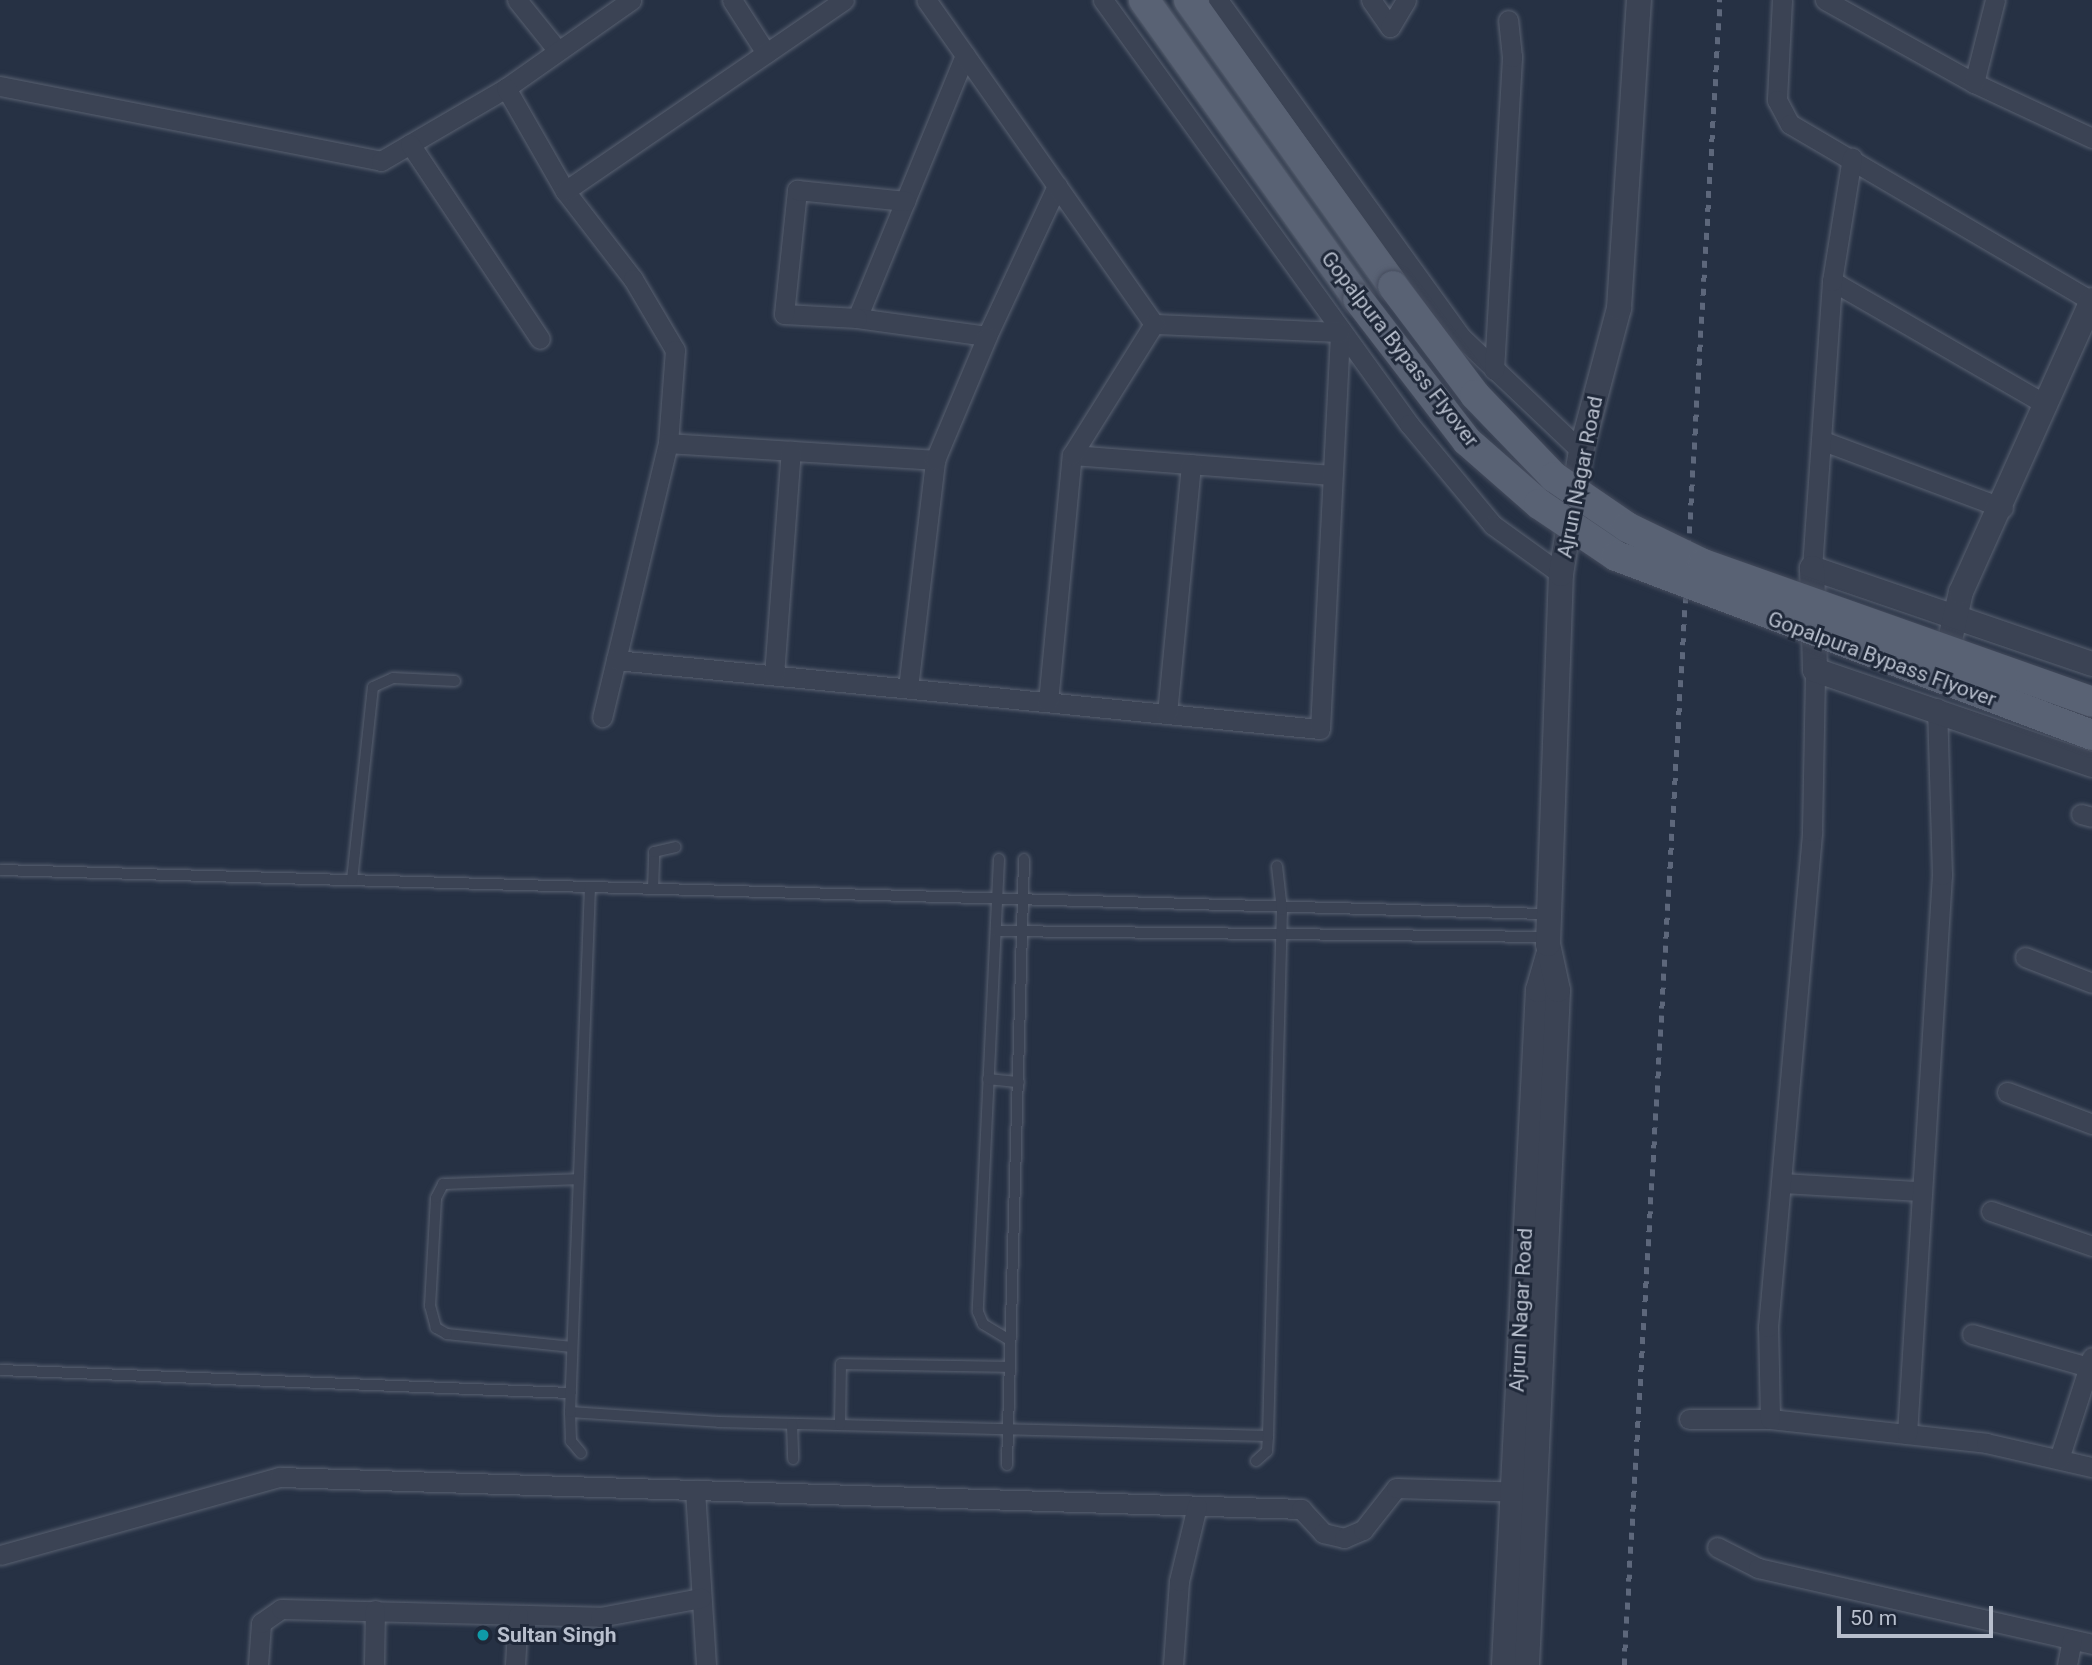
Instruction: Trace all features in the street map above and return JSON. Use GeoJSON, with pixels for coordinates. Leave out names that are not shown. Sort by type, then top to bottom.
{"type":"FeatureCollection","features":[{"type":"Feature","properties":{"kind":"main road","name":"Gopalpura Bypass Flyover"},"geometry":{"type":"LineString","coordinates":[[1144,0],[1467,441],[1539,504],[1616,556],[1692,588],[2092,735]]}},
{"type":"Feature","properties":{"kind":"main road","name":"Gopalpura Bypass Flyover"},"geometry":{"type":"LineString","coordinates":[[1189,0],[1475,395],[1553,477],[1627,527],[1703,564],[2092,702]]}},
{"type":"Feature","properties":{"kind":"street"},"geometry":{"type":"LineString","coordinates":[[517,0],[558,51]]}},
{"type":"Feature","properties":{"kind":"street"},"geometry":{"type":"LineString","coordinates":[[0,86],[381,161],[506,88],[631,0]]}},
{"type":"Feature","properties":{"kind":"street"},"geometry":{"type":"LineString","coordinates":[[732,0],[766,54]]}},
{"type":"Feature","properties":{"kind":"street"},"geometry":{"type":"LineString","coordinates":[[565,191],[844,0]]}},
{"type":"Feature","properties":{"kind":"street"},"geometry":{"type":"LineString","coordinates":[[926,0],[1154,324]]}},
{"type":"Feature","properties":{"kind":"street"},"geometry":{"type":"LineString","coordinates":[[1103,0],[1340,332],[1493,525],[1561,574]]}},
{"type":"Feature","properties":{"kind":"street"},"geometry":{"type":"LineString","coordinates":[[1218,0],[1391,247],[1494,370],[1581,451]]}},
{"type":"Feature","properties":{"kind":"street"},"geometry":{"type":"LineString","coordinates":[[1371,0],[1390,27],[1406,0]]}},
{"type":"Feature","properties":{"kind":"street","name":"Ajrun Nagar Road"},"geometry":{"type":"LineString","coordinates":[[1504,1665],[1538,990],[1549,936],[1561,574],[1581,451],[1619,308],[1639,0]]}},
{"type":"Feature","properties":{"kind":"street"},"geometry":{"type":"LineString","coordinates":[[1782,0],[1781,113],[2092,301],[2003,508],[1952,612],[1937,708],[1942,875],[1919,1192],[1907,1434]]}},
{"type":"Feature","properties":{"kind":"street"},"geometry":{"type":"LineString","coordinates":[[1825,0],[1855,8],[1974,83],[2092,138]]}},
{"type":"Feature","properties":{"kind":"street"},"geometry":{"type":"LineString","coordinates":[[1974,83],[1995,0]]}},
{"type":"Feature","properties":{"kind":"street"},"geometry":{"type":"LineString","coordinates":[[1494,370],[1512,57],[1508,20]]}},
{"type":"Feature","properties":{"kind":"street"},"geometry":{"type":"LineString","coordinates":[[857,318],[965,55]]}},
{"type":"Feature","properties":{"kind":"street"},"geometry":{"type":"LineString","coordinates":[[506,88],[565,191],[633,279],[675,350],[668,443],[602,717]]}},
{"type":"Feature","properties":{"kind":"street"},"geometry":{"type":"LineString","coordinates":[[410,144],[540,339]]}},
{"type":"Feature","properties":{"kind":"street"},"geometry":{"type":"LineString","coordinates":[[1770,1419],[1768,1327],[1783,1183],[1812,831],[1815,670],[1812,568],[1824,441],[1832,281],[1852,158]]}},
{"type":"Feature","properties":{"kind":"street"},"geometry":{"type":"LineString","coordinates":[[908,688],[935,460],[987,336],[1057,186]]}},
{"type":"Feature","properties":{"kind":"street"},"geometry":{"type":"LineString","coordinates":[[905,201],[797,190],[784,314],[857,318],[987,336]]}},
{"type":"Feature","properties":{"kind":"street"},"geometry":{"type":"LineString","coordinates":[[1832,281],[2047,405]]}},
{"type":"Feature","properties":{"kind":"street"},"geometry":{"type":"LineString","coordinates":[[1154,324],[1340,332]]}},
{"type":"Feature","properties":{"kind":"street"},"geometry":{"type":"LineString","coordinates":[[1048,702],[1072,455],[1154,324]]}},
{"type":"Feature","properties":{"kind":"street"},"geometry":{"type":"LineString","coordinates":[[616,660],[1320,729],[1340,332]]}},
{"type":"Feature","properties":{"kind":"street"},"geometry":{"type":"LineString","coordinates":[[1824,441],[2003,508]]}},
{"type":"Feature","properties":{"kind":"street"},"geometry":{"type":"LineString","coordinates":[[668,443],[935,460]]}},
{"type":"Feature","properties":{"kind":"street"},"geometry":{"type":"LineString","coordinates":[[774,675],[792,451]]}},
{"type":"Feature","properties":{"kind":"street"},"geometry":{"type":"LineString","coordinates":[[1072,455],[1332,475]]}},
{"type":"Feature","properties":{"kind":"street"},"geometry":{"type":"LineString","coordinates":[[1167,714],[1191,464]]}},
{"type":"Feature","properties":{"kind":"street"},"geometry":{"type":"LineString","coordinates":[[1812,568],[1952,612],[2092,664]]}},
{"type":"Feature","properties":{"kind":"street"},"geometry":{"type":"LineString","coordinates":[[1815,670],[1937,708],[2092,765]]}},
{"type":"Feature","properties":{"kind":"street","name":"Ajrun Nagar Road"},"geometry":{"type":"LineString","coordinates":[[1527,1665],[1538,1492],[1558,990],[1549,936]]}},
{"type":"Feature","properties":{"kind":"street"},"geometry":{"type":"LineString","coordinates":[[2025,957],[2092,983]]}},
{"type":"Feature","properties":{"kind":"street"},"geometry":{"type":"LineString","coordinates":[[2007,1092],[2092,1124]]}},
{"type":"Feature","properties":{"kind":"street"},"geometry":{"type":"LineString","coordinates":[[1783,1183],[1919,1192]]}},
{"type":"Feature","properties":{"kind":"street"},"geometry":{"type":"LineString","coordinates":[[1990,1211],[2092,1246]]}},
{"type":"Feature","properties":{"kind":"street"},"geometry":{"type":"LineString","coordinates":[[1972,1334],[2090,1362],[2059,1459]]}},
{"type":"Feature","properties":{"kind":"street"},"geometry":{"type":"LineString","coordinates":[[1689,1419],[1770,1419],[1907,1434],[2092,1467]]}},
{"type":"Feature","properties":{"kind":"street"},"geometry":{"type":"LineString","coordinates":[[0,1555],[279,1477],[1301,1509],[1323,1533],[1344,1538],[1363,1530],[1396,1488],[1538,1492]]}},
{"type":"Feature","properties":{"kind":"street"},"geometry":{"type":"LineString","coordinates":[[695,1490],[706,1665]]}},
{"type":"Feature","properties":{"kind":"street"},"geometry":{"type":"LineString","coordinates":[[1173,1665],[1178,1581],[1197,1506]]}},
{"type":"Feature","properties":{"kind":"street"},"geometry":{"type":"LineString","coordinates":[[1717,1548],[1758,1568],[2092,1644]]}},
{"type":"Feature","properties":{"kind":"street"},"geometry":{"type":"LineString","coordinates":[[258,1665],[267,1615],[375,1610],[600,1617],[701,1598]]}},
{"type":"Feature","properties":{"kind":"street"},"geometry":{"type":"LineString","coordinates":[[374,1665],[375,1610]]}},
{"type":"Feature","properties":{"kind":"street"},"geometry":{"type":"LineString","coordinates":[[515,1665],[518,1615]]}},
{"type":"Feature","properties":{"kind":"street"},"geometry":{"type":"LineString","coordinates":[[2067,1665],[2072,1640]]}},
{"type":"Feature","properties":{"kind":"lane"},"geometry":{"type":"LineString","coordinates":[[352,880],[373,687],[393,678],[455,681]]}},
{"type":"Feature","properties":{"kind":"lane"},"geometry":{"type":"LineString","coordinates":[[653,890],[654,852],[675,847]]}},
{"type":"Feature","properties":{"kind":"lane"},"geometry":{"type":"LineString","coordinates":[[999,859],[978,1312],[982,1324],[1010,1340]]}},
{"type":"Feature","properties":{"kind":"lane"},"geometry":{"type":"LineString","coordinates":[[1007,1465],[1020,1082],[1024,859]]}},
{"type":"Feature","properties":{"kind":"lane"},"geometry":{"type":"LineString","coordinates":[[1256,1461],[1267,1451],[1268,1436],[1282,910],[1277,866]]}},
{"type":"Feature","properties":{"kind":"lane"},"geometry":{"type":"LineString","coordinates":[[0,870],[1282,910],[1549,936]]}},
{"type":"Feature","properties":{"kind":"lane"},"geometry":{"type":"LineString","coordinates":[[581,1453],[571,1441],[570,1412],[590,887]]}},
{"type":"Feature","properties":{"kind":"lane"},"geometry":{"type":"LineString","coordinates":[[996,931],[1281,939],[1549,936]]}},
{"type":"Feature","properties":{"kind":"lane"},"geometry":{"type":"LineString","coordinates":[[988,1079],[1020,1082]]}},
{"type":"Feature","properties":{"kind":"lane"},"geometry":{"type":"LineString","coordinates":[[572,1347],[447,1334],[436,1328],[430,1306],[436,1198],[443,1184],[577,1180]]}},
{"type":"Feature","properties":{"kind":"lane"},"geometry":{"type":"LineString","coordinates":[[839,1426],[841,1364],[1010,1367]]}},
{"type":"Feature","properties":{"kind":"lane"},"geometry":{"type":"LineString","coordinates":[[0,1370],[571,1393]]}},
{"type":"Feature","properties":{"kind":"lane"},"geometry":{"type":"LineString","coordinates":[[570,1412],[839,1426],[1268,1436]]}},
{"type":"Feature","properties":{"kind":"lane"},"geometry":{"type":"LineString","coordinates":[[792,1424],[793,1459]]}},
{"type":"Feature","properties":{"kind":"railway"},"geometry":{"type":"LineString","coordinates":[[1624,1665],[1720,0]]}},
{"type":"Feature","properties":{"kind":"place","name":"Sultan Singh"},"geometry":{"type":"Point","coordinates":[483,1635]}}]}
